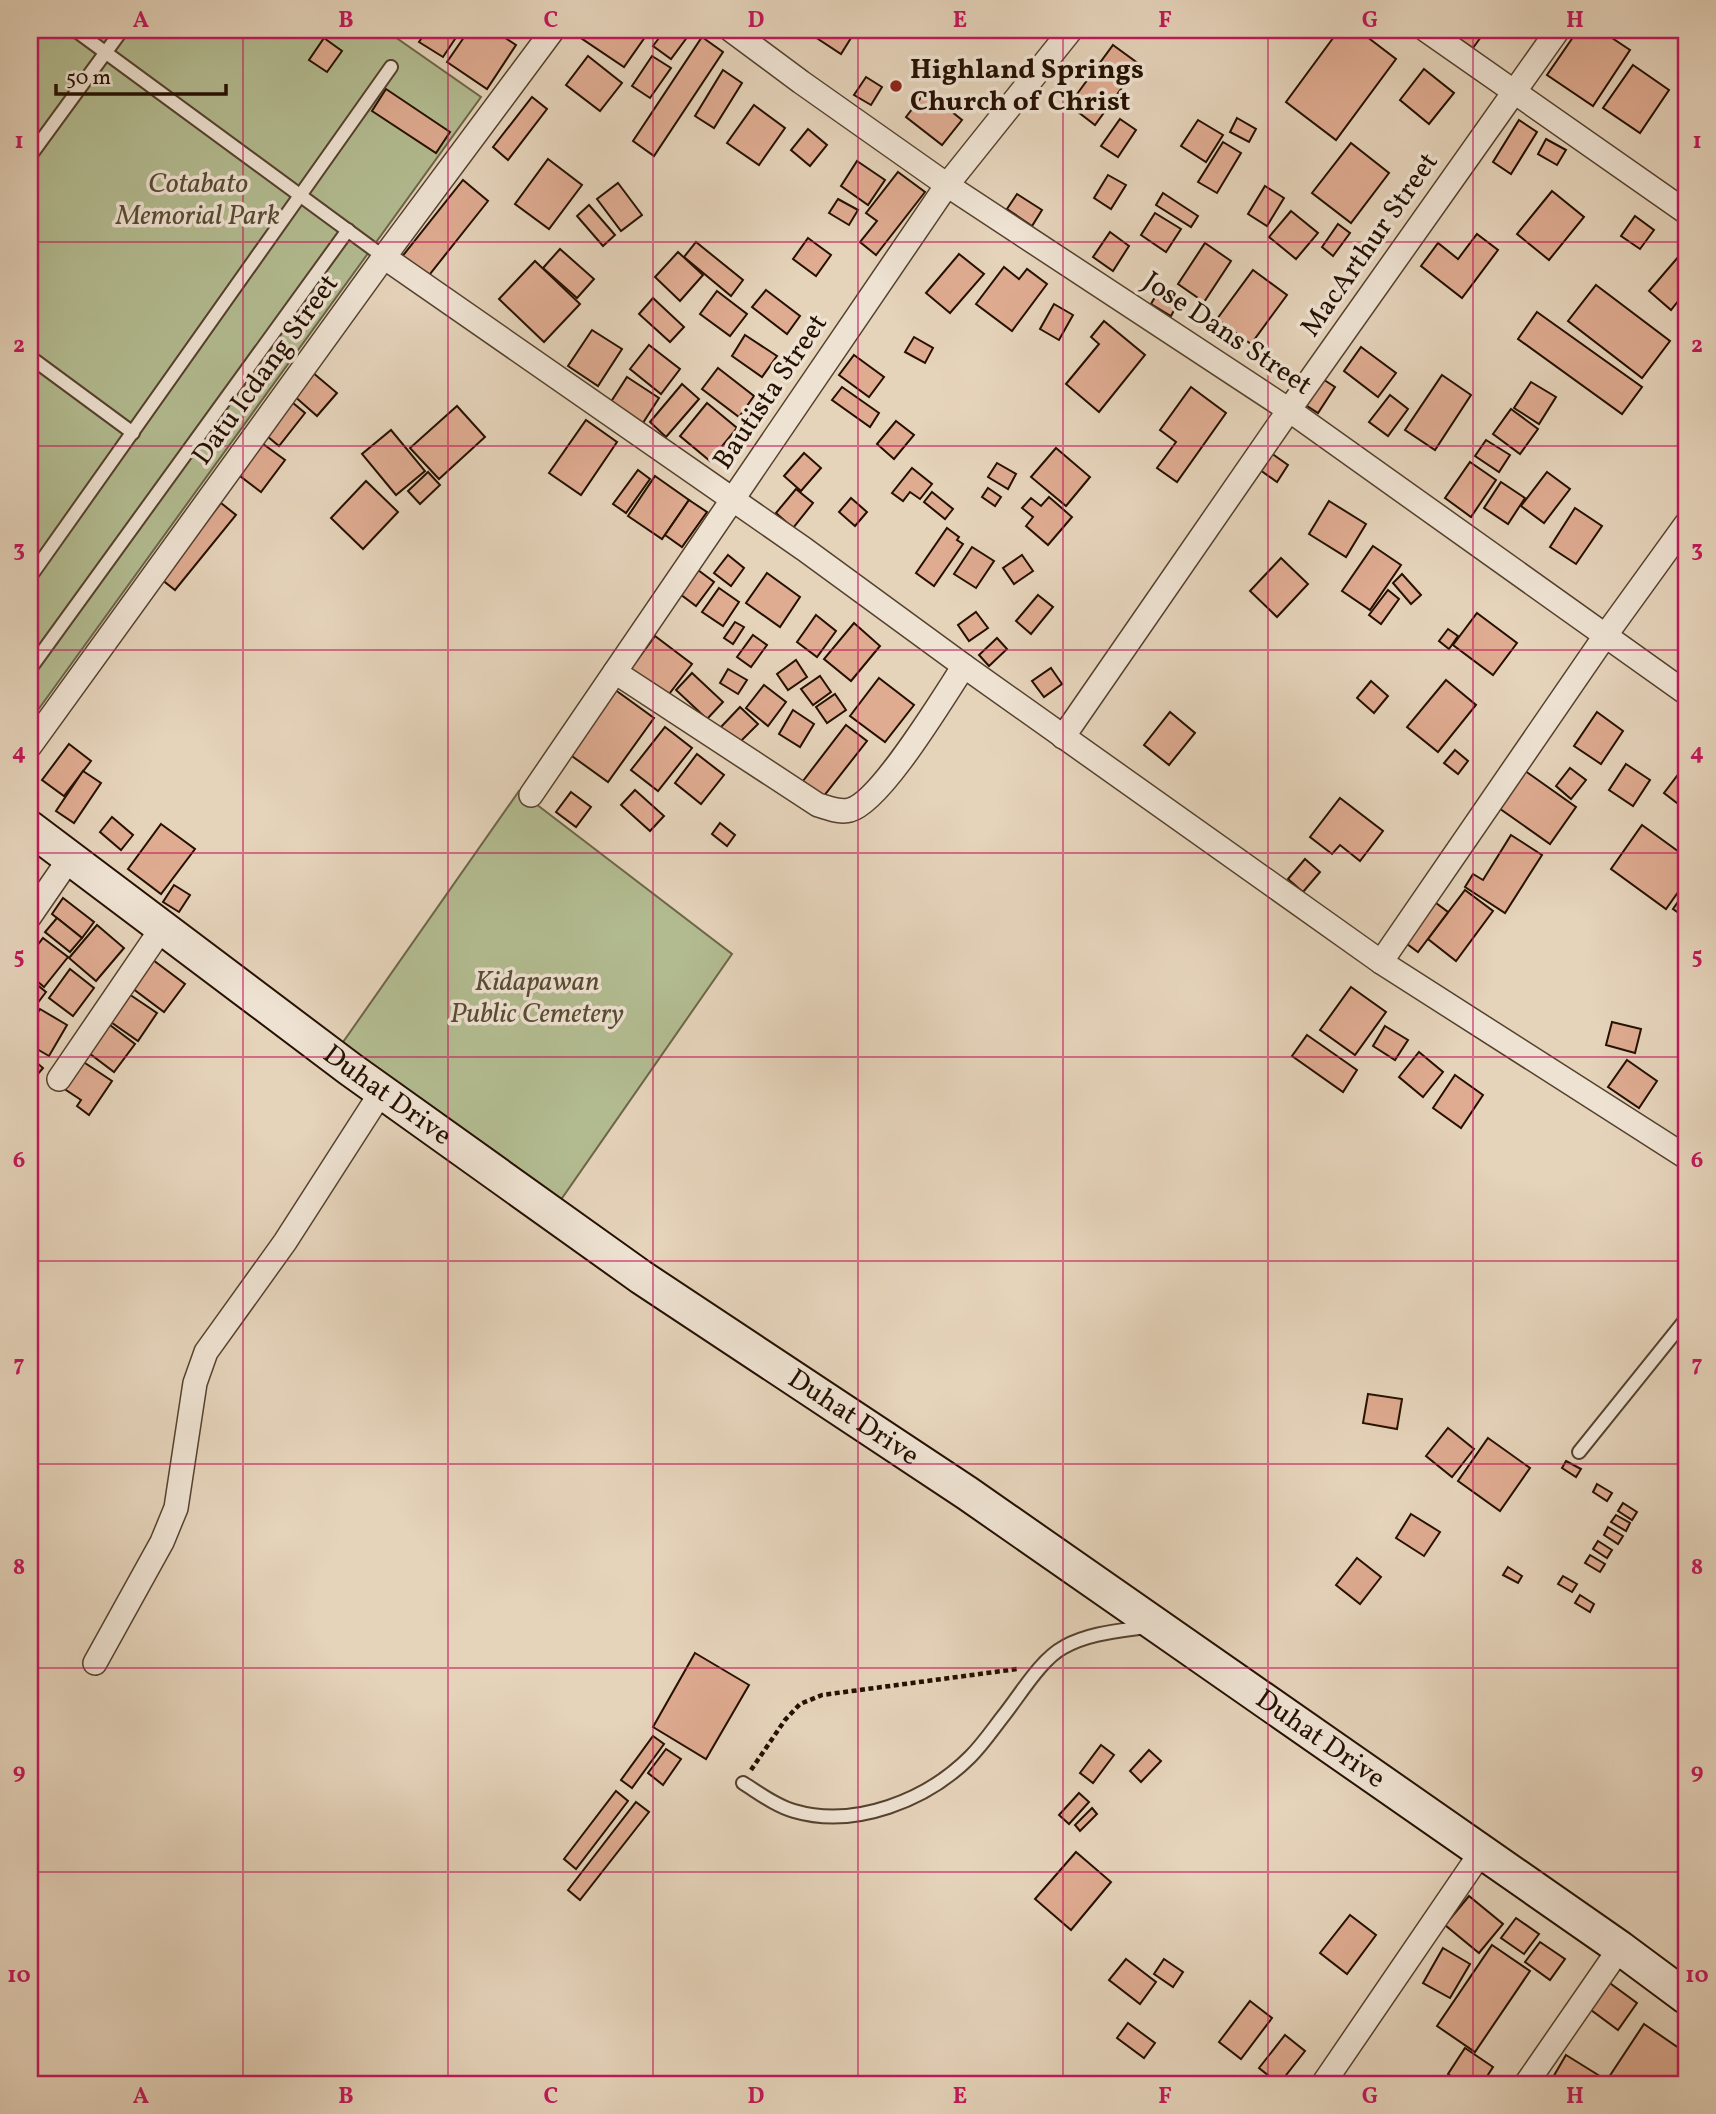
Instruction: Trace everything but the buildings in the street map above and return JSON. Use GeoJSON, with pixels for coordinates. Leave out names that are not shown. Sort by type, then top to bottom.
{"type":"FeatureCollection","features":[{"type":"Feature","properties":{"kind":"street","name":"Jose Dans Street"},"geometry":{"type":"LineString","coordinates":[[732,30],[947,185],[1289,410],[1686,693]]}},
{"type":"Feature","properties":{"kind":"street","name":"Bautista Street"},"geometry":{"type":"LineString","coordinates":[[531,795],[947,185],[1071,30]]}},
{"type":"Feature","properties":{"kind":"street"},"geometry":{"type":"LineString","coordinates":[[1426,30],[1686,212]]}},
{"type":"Feature","properties":{"kind":"street","name":"MacArthur Street"},"geometry":{"type":"LineString","coordinates":[[1063,737],[1289,410],[1558,30]]}},
{"type":"Feature","properties":{"kind":"street","name":"Datu Icdang Street"},"geometry":{"type":"LineString","coordinates":[[30,746],[545,32]]}},
{"type":"Feature","properties":{"kind":"street"},"geometry":{"type":"LineString","coordinates":[[384,257],[804,549],[1063,737],[1381,962],[1686,1157]]}},
{"type":"Feature","properties":{"kind":"street"},"geometry":{"type":"LineString","coordinates":[[1381,962],[1605,636],[1686,524]]}},
{"type":"Feature","properties":{"kind":"street"},"geometry":{"type":"LineString","coordinates":[[615,672],[818,805],[849,811],[858,807],[886,781],[964,666]]}},
{"type":"Feature","properties":{"kind":"street","name":"Duhat Drive"},"geometry":{"type":"LineString","coordinates":[[30,828],[382,1091],[641,1277],[967,1493],[1482,1851],[1686,1997]]}},
{"type":"Feature","properties":{"kind":"street"},"geometry":{"type":"LineString","coordinates":[[30,916],[70,858]]}},
{"type":"Feature","properties":{"kind":"street"},"geometry":{"type":"LineString","coordinates":[[59,1079],[162,928]]}},
{"type":"Feature","properties":{"kind":"street"},"geometry":{"type":"LineString","coordinates":[[96,1663],[162,1542],[176,1508],[195,1383],[206,1352],[285,1242],[382,1091]]}},
{"type":"Feature","properties":{"kind":"street"},"geometry":{"type":"LineString","coordinates":[[1323,2084],[1482,1851]]}},
{"type":"Feature","properties":{"kind":"street"},"geometry":{"type":"LineString","coordinates":[[1526,2084],[1620,1948]]}},
{"type":"Feature","properties":{"kind":"lane"},"geometry":{"type":"LineString","coordinates":[[75,30],[384,257]]}},
{"type":"Feature","properties":{"kind":"lane"},"geometry":{"type":"LineString","coordinates":[[30,156],[122,30]]}},
{"type":"Feature","properties":{"kind":"lane"},"geometry":{"type":"LineString","coordinates":[[30,577],[391,67]]}},
{"type":"Feature","properties":{"kind":"lane"},"geometry":{"type":"LineString","coordinates":[[30,668],[348,230]]}},
{"type":"Feature","properties":{"kind":"lane"},"geometry":{"type":"LineString","coordinates":[[30,357],[133,433]]}},
{"type":"Feature","properties":{"kind":"lane"},"geometry":{"type":"LineString","coordinates":[[1579,1452],[1686,1319]]}},
{"type":"Feature","properties":{"kind":"lane"},"geometry":{"type":"LineString","coordinates":[[743,1783],[792,1811],[819,1816],[852,1816],[884,1808],[933,1787],[970,1756],[1044,1665],[1062,1648],[1096,1634],[1157,1625]]}},
{"type":"Feature","properties":{"kind":"path"},"geometry":{"type":"LineString","coordinates":[[743,1783],[785,1720],[800,1704],[822,1695],[1044,1665]]}},
{"type":"Feature","properties":{"kind":"green space","name":"Cotabato Memorial Park"},"geometry":{"type":"Polygon","coordinates":[[[30,30],[385,30],[481,97],[30,721],[30,30]]]}},
{"type":"Feature","properties":{"kind":"green space","name":"Kidapawan Public Cemetery"},"geometry":{"type":"Polygon","coordinates":[[[519,791],[732,954],[560,1201],[341,1045],[519,791]]]}},
{"type":"Feature","properties":{"kind":"place","name":"Highland Springs Church of Christ"},"geometry":{"type":"Point","coordinates":[896,86]}}]}
